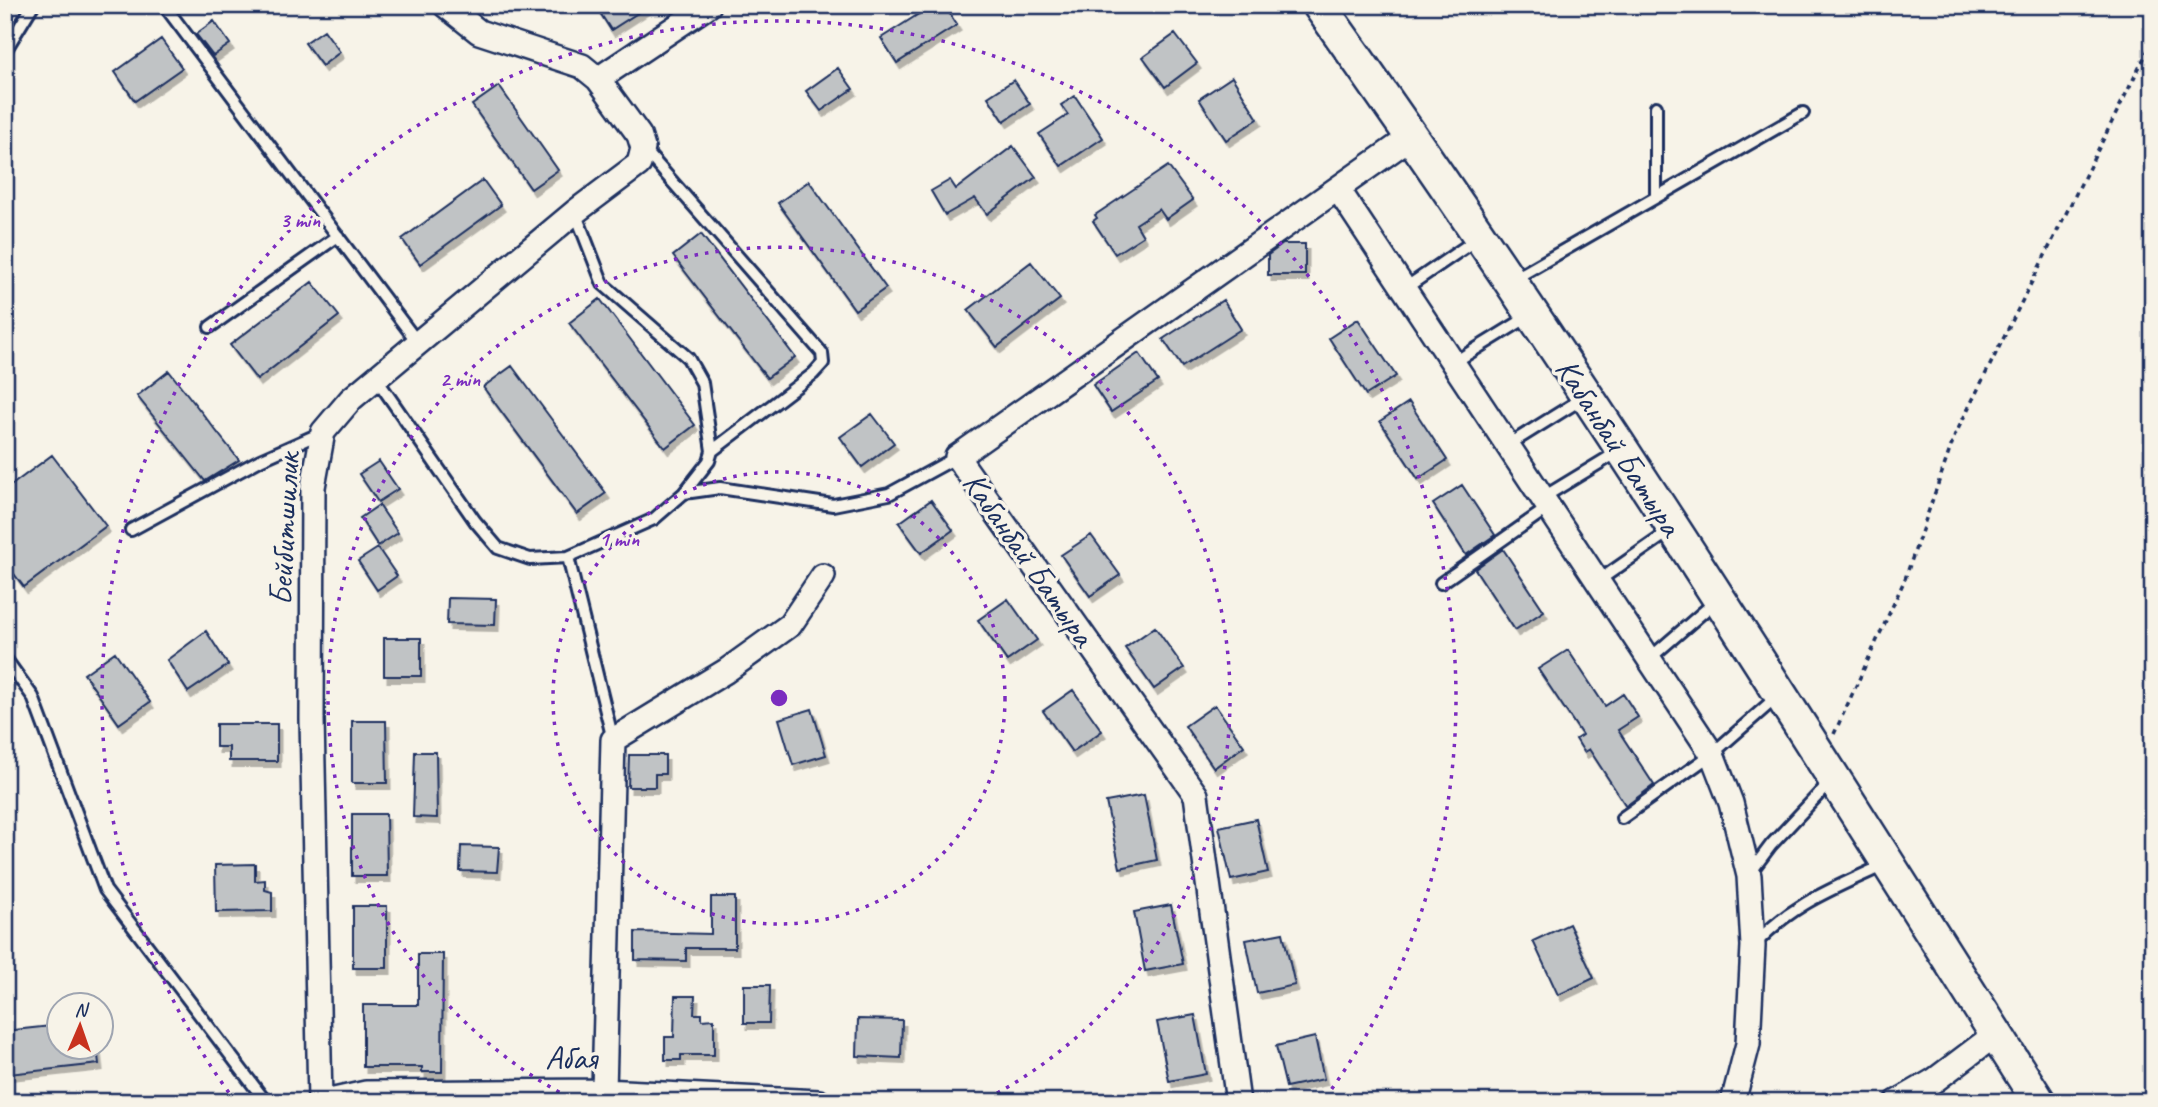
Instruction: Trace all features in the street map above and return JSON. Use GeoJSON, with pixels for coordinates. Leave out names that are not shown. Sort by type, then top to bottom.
{"type":"FeatureCollection","features":[{"type":"Feature","properties":{"kind":"main road","name":"Кабанбай Батыра"},"geometry":{"type":"LineString","coordinates":[[1319,5],[1412,136],[1622,450],[2039,1102]]}},
{"type":"Feature","properties":{"kind":"street"},"geometry":{"type":"LineString","coordinates":[[445,5],[480,32],[582,66],[598,79],[639,135],[643,148]]}},
{"type":"Feature","properties":{"kind":"street"},"geometry":{"type":"LineString","coordinates":[[598,79],[709,5]]}},
{"type":"Feature","properties":{"kind":"street","name":"Кабанбай Батыра"},"geometry":{"type":"LineString","coordinates":[[1238,1102],[1196,795],[957,457],[1412,136]]}},
{"type":"Feature","properties":{"kind":"street","name":"Бейбитшилик"},"geometry":{"type":"LineString","coordinates":[[323,1102],[312,719],[313,487],[323,432],[351,399],[575,212],[639,164],[643,148]]}},
{"type":"Feature","properties":{"kind":"street"},"geometry":{"type":"LineString","coordinates":[[1338,189],[1712,754],[1731,803],[1749,876],[1754,946],[1748,1044],[1732,1102]]}},
{"type":"Feature","properties":{"kind":"street"},"geometry":{"type":"LineString","coordinates":[[604,1091],[613,740],[726,671],[790,625],[823,576]]}},
{"type":"Feature","properties":{"kind":"street"},"geometry":{"type":"LineString","coordinates":[[1897,1102],[1935,1080],[1996,1034]]}},
{"type":"Feature","properties":{"kind":"street"},"geometry":{"type":"LineString","coordinates":[[1920,1102],[1935,1080]]}},
{"type":"Feature","properties":{"kind":"street","name":"Абая"},"geometry":{"type":"LineString","coordinates":[[323,1102],[366,1093],[604,1091],[819,1102]]}},
{"type":"Feature","properties":{"kind":"lane"},"geometry":{"type":"LineString","coordinates":[[5,51],[33,5]]}},
{"type":"Feature","properties":{"kind":"lane"},"geometry":{"type":"LineString","coordinates":[[164,5],[418,343]]}},
{"type":"Feature","properties":{"kind":"lane"},"geometry":{"type":"LineString","coordinates":[[1656,107],[1656,197]]}},
{"type":"Feature","properties":{"kind":"lane"},"geometry":{"type":"LineString","coordinates":[[1509,281],[1803,113]]}},
{"type":"Feature","properties":{"kind":"lane"},"geometry":{"type":"LineString","coordinates":[[643,148],[822,354],[823,363],[813,374],[712,451]]}},
{"type":"Feature","properties":{"kind":"lane"},"geometry":{"type":"LineString","coordinates":[[376,378],[475,522],[498,548],[530,559],[568,557],[654,519],[684,493],[709,461],[712,451],[702,383],[688,358],[603,284],[575,212]]}},
{"type":"Feature","properties":{"kind":"lane"},"geometry":{"type":"LineString","coordinates":[[210,327],[338,236]]}},
{"type":"Feature","properties":{"kind":"lane"},"geometry":{"type":"LineString","coordinates":[[1404,289],[1479,237]]}},
{"type":"Feature","properties":{"kind":"lane"},"geometry":{"type":"LineString","coordinates":[[1453,363],[1531,314]]}},
{"type":"Feature","properties":{"kind":"lane"},"geometry":{"type":"LineString","coordinates":[[1508,446],[1586,396]]}},
{"type":"Feature","properties":{"kind":"lane"},"geometry":{"type":"LineString","coordinates":[[131,530],[260,460],[323,432]]}},
{"type":"Feature","properties":{"kind":"lane"},"geometry":{"type":"LineString","coordinates":[[1441,583],[1545,502],[1622,450]]}},
{"type":"Feature","properties":{"kind":"lane"},"geometry":{"type":"LineString","coordinates":[[684,493],[720,488],[833,505],[889,494],[957,457]]}},
{"type":"Feature","properties":{"kind":"lane"},"geometry":{"type":"LineString","coordinates":[[1598,581],[1673,528]]}},
{"type":"Feature","properties":{"kind":"lane"},"geometry":{"type":"LineString","coordinates":[[568,557],[613,740]]}},
{"type":"Feature","properties":{"kind":"lane"},"geometry":{"type":"LineString","coordinates":[[1649,659],[1718,599]]}},
{"type":"Feature","properties":{"kind":"lane"},"geometry":{"type":"LineString","coordinates":[[5,658],[33,696],[105,890],[266,1102]]}},
{"type":"Feature","properties":{"kind":"lane"},"geometry":{"type":"LineString","coordinates":[[1622,818],[1712,754],[1780,694]]}},
{"type":"Feature","properties":{"kind":"lane"},"geometry":{"type":"LineString","coordinates":[[1749,876],[1828,769]]}},
{"type":"Feature","properties":{"kind":"lane"},"geometry":{"type":"LineString","coordinates":[[1754,946],[1778,920],[1796,908],[1888,864]]}},
{"type":"Feature","properties":{"kind":"path"},"geometry":{"type":"LineString","coordinates":[[1828,769],[1905,579],[1955,435],[2153,40]]}},
{"type":"Feature","properties":{"kind":"building"},"geometry":{"type":"Polygon","coordinates":[[[595,5],[650,5],[611,30],[595,5]]]}},
{"type":"Feature","properties":{"kind":"building"},"geometry":{"type":"Polygon","coordinates":[[[933,5],[944,5],[957,25],[897,63],[881,38],[933,5]]]}},
{"type":"Feature","properties":{"kind":"building"},"geometry":{"type":"Polygon","coordinates":[[[214,21],[230,44],[213,56],[196,34],[214,21]]]}},
{"type":"Feature","properties":{"kind":"building"},"geometry":{"type":"Polygon","coordinates":[[[324,30],[340,52],[322,66],[305,43],[324,30]]]}},
{"type":"Feature","properties":{"kind":"building"},"geometry":{"type":"Polygon","coordinates":[[[1175,34],[1197,63],[1165,87],[1143,57],[1175,34]]]}},
{"type":"Feature","properties":{"kind":"building"},"geometry":{"type":"Polygon","coordinates":[[[161,39],[182,68],[135,101],[115,72],[161,39]]]}},
{"type":"Feature","properties":{"kind":"building"},"geometry":{"type":"Polygon","coordinates":[[[838,68],[853,89],[821,111],[806,91],[838,68]]]}},
{"type":"Feature","properties":{"kind":"building"},"geometry":{"type":"Polygon","coordinates":[[[1232,77],[1258,119],[1226,140],[1199,99],[1232,77]]]}},
{"type":"Feature","properties":{"kind":"building"},"geometry":{"type":"Polygon","coordinates":[[[1014,80],[1030,104],[1004,121],[988,97],[1014,80]]]}},
{"type":"Feature","properties":{"kind":"building"},"geometry":{"type":"Polygon","coordinates":[[[499,86],[558,170],[531,189],[472,105],[499,86]]]}},
{"type":"Feature","properties":{"kind":"building"},"geometry":{"type":"Polygon","coordinates":[[[1075,96],[1103,138],[1061,166],[1039,134],[1068,115],[1061,105],[1075,96]]]}},
{"type":"Feature","properties":{"kind":"building"},"geometry":{"type":"Polygon","coordinates":[[[1013,146],[1036,177],[987,214],[975,198],[945,215],[931,191],[950,180],[956,189],[1013,146]]]}},
{"type":"Feature","properties":{"kind":"building"},"geometry":{"type":"Polygon","coordinates":[[[1168,166],[1193,200],[1166,219],[1159,209],[1136,224],[1143,236],[1115,254],[1093,221],[1097,218],[1095,215],[1168,166]]]}},
{"type":"Feature","properties":{"kind":"building"},"geometry":{"type":"Polygon","coordinates":[[[483,180],[501,205],[420,264],[402,239],[483,180]]]}},
{"type":"Feature","properties":{"kind":"building"},"geometry":{"type":"Polygon","coordinates":[[[809,181],[886,288],[855,310],[778,203],[809,181]]]}},
{"type":"Feature","properties":{"kind":"building"},"geometry":{"type":"Polygon","coordinates":[[[701,234],[795,357],[767,378],[673,256],[701,234]]]}},
{"type":"Feature","properties":{"kind":"building"},"geometry":{"type":"Polygon","coordinates":[[[1283,244],[1305,244],[1305,275],[1268,275],[1268,255],[1283,244]]]}},
{"type":"Feature","properties":{"kind":"building"},"geometry":{"type":"Polygon","coordinates":[[[1031,262],[1060,299],[997,347],[968,310],[1031,262]]]}},
{"type":"Feature","properties":{"kind":"building"},"geometry":{"type":"Polygon","coordinates":[[[312,282],[339,316],[257,380],[230,345],[312,282]]]}},
{"type":"Feature","properties":{"kind":"building"},"geometry":{"type":"Polygon","coordinates":[[[600,299],[695,425],[665,448],[569,323],[600,299]]]}},
{"type":"Feature","properties":{"kind":"building"},"geometry":{"type":"Polygon","coordinates":[[[1223,300],[1241,329],[1182,367],[1163,339],[1223,300]]]}},
{"type":"Feature","properties":{"kind":"building"},"geometry":{"type":"Polygon","coordinates":[[[1358,319],[1396,376],[1366,395],[1329,338],[1358,319]]]}},
{"type":"Feature","properties":{"kind":"building"},"geometry":{"type":"Polygon","coordinates":[[[1139,353],[1158,381],[1111,412],[1093,385],[1139,353]]]}},
{"type":"Feature","properties":{"kind":"building"},"geometry":{"type":"Polygon","coordinates":[[[512,366],[606,493],[577,514],[483,387],[512,366]]]}},
{"type":"Feature","properties":{"kind":"building"},"geometry":{"type":"Polygon","coordinates":[[[169,371],[239,460],[205,481],[137,396],[169,371]]]}},
{"type":"Feature","properties":{"kind":"building"},"geometry":{"type":"Polygon","coordinates":[[[1409,402],[1447,460],[1418,479],[1380,421],[1409,402]]]}},
{"type":"Feature","properties":{"kind":"building"},"geometry":{"type":"Polygon","coordinates":[[[872,414],[894,443],[862,467],[840,437],[872,414]]]}},
{"type":"Feature","properties":{"kind":"building"},"geometry":{"type":"Polygon","coordinates":[[[52,455],[106,526],[24,587],[5,562],[5,490],[52,455]]]}},
{"type":"Feature","properties":{"kind":"building"},"geometry":{"type":"Polygon","coordinates":[[[379,461],[398,489],[378,502],[359,474],[379,461]]]}},
{"type":"Feature","properties":{"kind":"building"},"geometry":{"type":"Polygon","coordinates":[[[1462,485],[1495,535],[1466,555],[1433,504],[1462,485]]]}},
{"type":"Feature","properties":{"kind":"building"},"geometry":{"type":"Polygon","coordinates":[[[931,500],[953,530],[921,553],[899,523],[931,500]]]}},
{"type":"Feature","properties":{"kind":"building"},"geometry":{"type":"Polygon","coordinates":[[[379,505],[398,533],[378,546],[360,518],[379,505]]]}},
{"type":"Feature","properties":{"kind":"building"},"geometry":{"type":"Polygon","coordinates":[[[1091,535],[1120,575],[1090,596],[1061,555],[1091,535]]]}},
{"type":"Feature","properties":{"kind":"building"},"geometry":{"type":"Polygon","coordinates":[[[378,548],[397,576],[377,590],[358,561],[378,548]]]}},
{"type":"Feature","properties":{"kind":"building"},"geometry":{"type":"Polygon","coordinates":[[[1503,549],[1544,611],[1515,630],[1475,569],[1503,549]]]}},
{"type":"Feature","properties":{"kind":"building"},"geometry":{"type":"Polygon","coordinates":[[[448,598],[496,599],[495,625],[447,624],[448,598]]]}},
{"type":"Feature","properties":{"kind":"building"},"geometry":{"type":"Polygon","coordinates":[[[1008,599],[1037,640],[1007,661],[978,620],[1008,599]]]}},
{"type":"Feature","properties":{"kind":"building"},"geometry":{"type":"Polygon","coordinates":[[[1155,627],[1184,668],[1154,689],[1125,648],[1155,627]]]}},
{"type":"Feature","properties":{"kind":"building"},"geometry":{"type":"Polygon","coordinates":[[[206,631],[228,665],[188,692],[167,660],[206,631]]]}},
{"type":"Feature","properties":{"kind":"building"},"geometry":{"type":"Polygon","coordinates":[[[384,638],[421,638],[421,676],[384,676],[384,638]]]}},
{"type":"Feature","properties":{"kind":"building"},"geometry":{"type":"Polygon","coordinates":[[[1568,650],[1605,706],[1623,694],[1638,717],[1618,730],[1654,785],[1626,806],[1589,749],[1584,752],[1576,739],[1582,735],[1538,669],[1568,650]]]}},
{"type":"Feature","properties":{"kind":"building"},"geometry":{"type":"Polygon","coordinates":[[[115,652],[150,702],[119,724],[84,674],[115,652]]]}},
{"type":"Feature","properties":{"kind":"building"},"geometry":{"type":"Polygon","coordinates":[[[1073,690],[1102,731],[1072,752],[1043,711],[1073,690]]]}},
{"type":"Feature","properties":{"kind":"building"},"geometry":{"type":"Polygon","coordinates":[[[1215,705],[1244,746],[1214,768],[1185,726],[1215,705]]]}},
{"type":"Feature","properties":{"kind":"building"},"geometry":{"type":"Polygon","coordinates":[[[812,709],[826,755],[793,765],[779,719],[812,709]]]}},
{"type":"Feature","properties":{"kind":"building"},"geometry":{"type":"Polygon","coordinates":[[[352,721],[386,721],[387,783],[352,783],[352,721]]]}},
{"type":"Feature","properties":{"kind":"building"},"geometry":{"type":"Polygon","coordinates":[[[216,724],[277,724],[277,761],[229,761],[229,747],[216,747],[216,724]]]}},
{"type":"Feature","properties":{"kind":"building"},"geometry":{"type":"Polygon","coordinates":[[[415,752],[436,752],[437,818],[413,817],[415,752]]]}},
{"type":"Feature","properties":{"kind":"building"},"geometry":{"type":"Polygon","coordinates":[[[629,755],[665,755],[665,774],[655,774],[655,787],[628,787],[629,755]]]}},
{"type":"Feature","properties":{"kind":"building"},"geometry":{"type":"Polygon","coordinates":[[[1144,795],[1157,860],[1120,868],[1106,802],[1144,795]]]}},
{"type":"Feature","properties":{"kind":"building"},"geometry":{"type":"Polygon","coordinates":[[[352,814],[386,814],[387,876],[352,876],[352,814]]]}},
{"type":"Feature","properties":{"kind":"building"},"geometry":{"type":"Polygon","coordinates":[[[1256,819],[1268,872],[1231,880],[1219,827],[1256,819]]]}},
{"type":"Feature","properties":{"kind":"building"},"geometry":{"type":"Polygon","coordinates":[[[461,846],[499,847],[497,872],[460,871],[461,846]]]}},
{"type":"Feature","properties":{"kind":"building"},"geometry":{"type":"Polygon","coordinates":[[[255,864],[255,881],[265,880],[265,890],[272,892],[272,911],[216,912],[215,865],[255,864]]]}},
{"type":"Feature","properties":{"kind":"building"},"geometry":{"type":"Polygon","coordinates":[[[711,897],[735,897],[735,948],[686,948],[686,961],[635,960],[635,932],[711,934],[711,897]]]}},
{"type":"Feature","properties":{"kind":"building"},"geometry":{"type":"Polygon","coordinates":[[[1171,905],[1183,964],[1145,971],[1134,912],[1171,905]]]}},
{"type":"Feature","properties":{"kind":"building"},"geometry":{"type":"Polygon","coordinates":[[[353,906],[387,906],[387,968],[353,968],[353,906]]]}},
{"type":"Feature","properties":{"kind":"building"},"geometry":{"type":"Polygon","coordinates":[[[1569,924],[1594,978],[1558,995],[1533,941],[1569,924]]]}},
{"type":"Feature","properties":{"kind":"building"},"geometry":{"type":"Polygon","coordinates":[[[1283,933],[1295,985],[1257,993],[1246,940],[1283,933]]]}},
{"type":"Feature","properties":{"kind":"building"},"geometry":{"type":"Polygon","coordinates":[[[418,954],[443,954],[442,1072],[422,1072],[422,1067],[363,1067],[363,1005],[418,1005],[418,954]]]}},
{"type":"Feature","properties":{"kind":"building"},"geometry":{"type":"Polygon","coordinates":[[[744,985],[770,985],[769,1023],[744,1023],[744,985]]]}},
{"type":"Feature","properties":{"kind":"building"},"geometry":{"type":"Polygon","coordinates":[[[675,996],[695,996],[694,1014],[702,1014],[702,1020],[714,1019],[714,1055],[681,1055],[681,1060],[665,1060],[665,1037],[674,1037],[675,996]]]}},
{"type":"Feature","properties":{"kind":"building"},"geometry":{"type":"Polygon","coordinates":[[[1195,1015],[1206,1074],[1169,1081],[1157,1022],[1195,1015]]]}},
{"type":"Feature","properties":{"kind":"building"},"geometry":{"type":"Polygon","coordinates":[[[858,1019],[902,1020],[901,1058],[857,1056],[858,1019]]]}},
{"type":"Feature","properties":{"kind":"building"},"geometry":{"type":"Polygon","coordinates":[[[46,1027],[46,1062],[99,1064],[9,1074],[5,1031],[46,1027]]]}},
{"type":"Feature","properties":{"kind":"building"},"geometry":{"type":"Polygon","coordinates":[[[1315,1037],[1324,1079],[1286,1087],[1276,1046],[1315,1037]]]}}]}
